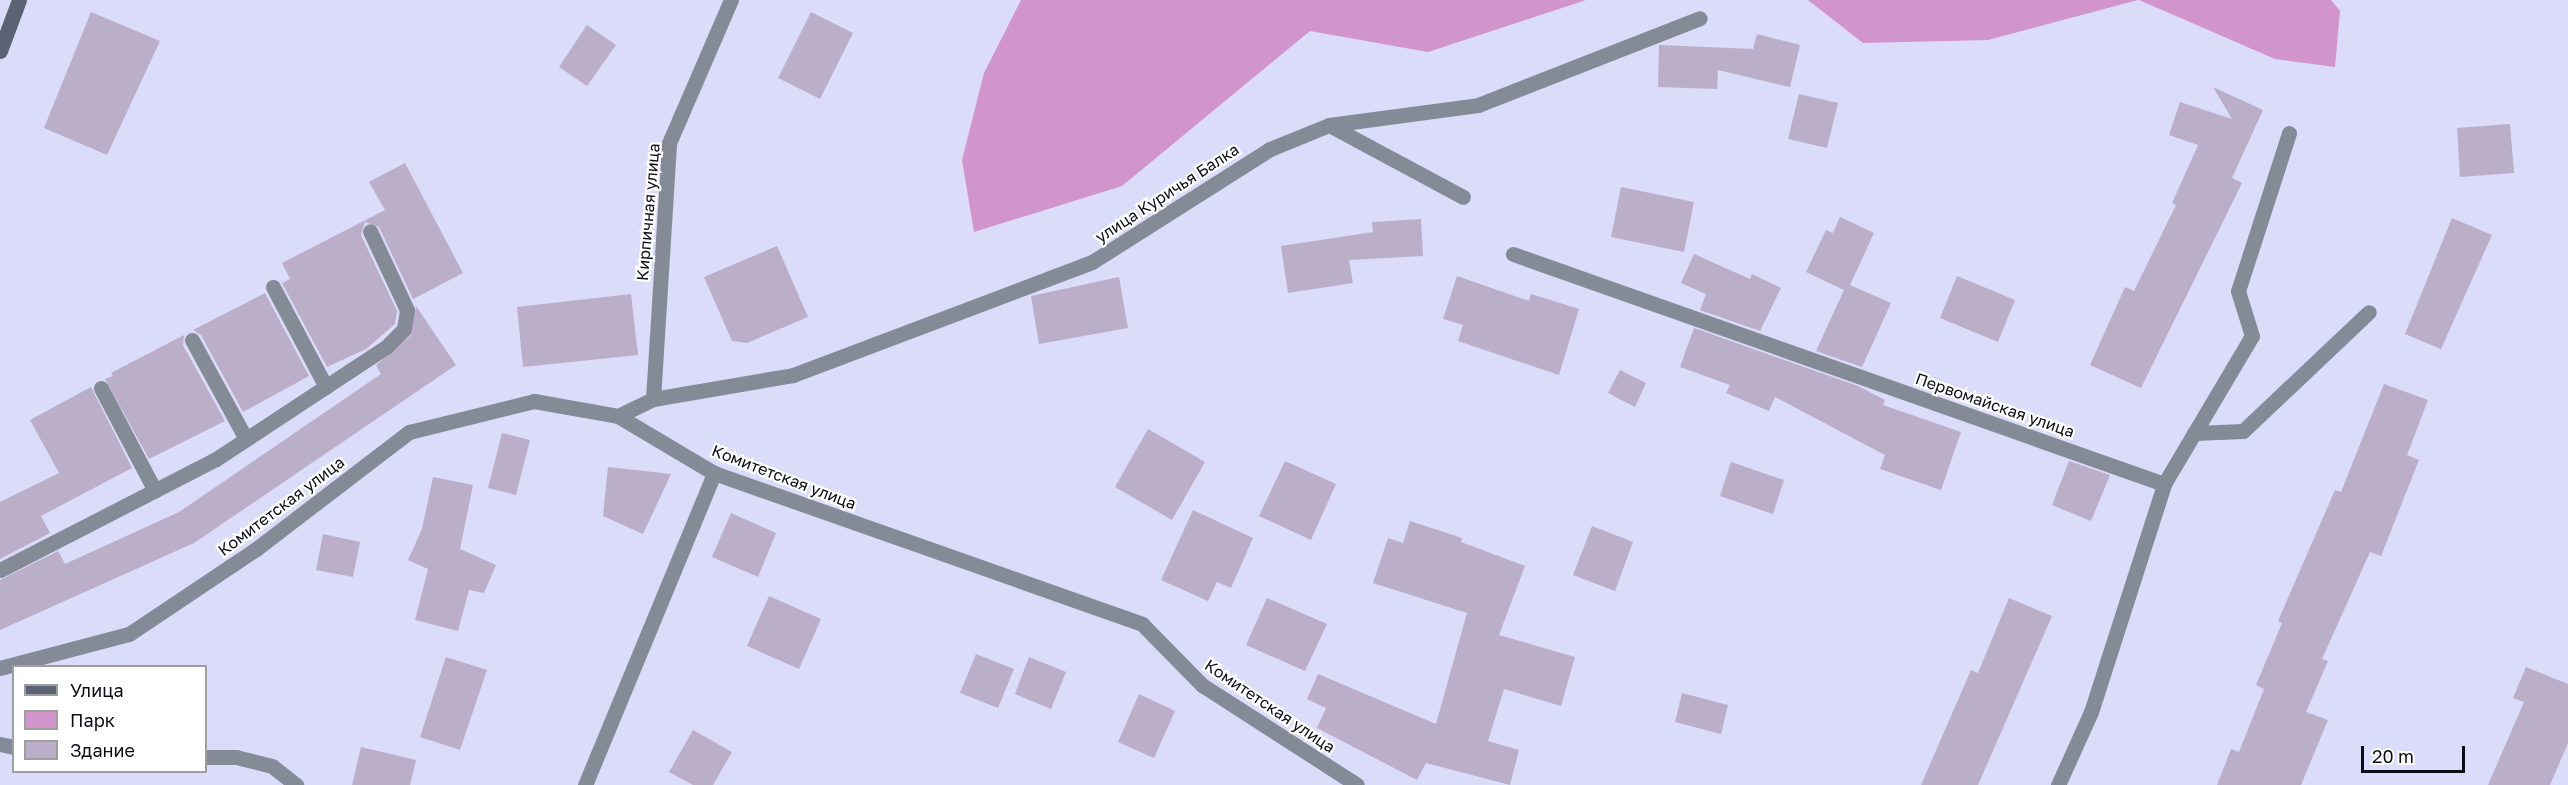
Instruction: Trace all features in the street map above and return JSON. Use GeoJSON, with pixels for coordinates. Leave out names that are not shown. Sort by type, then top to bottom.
{"type":"FeatureCollection","features":[{"type":"Feature","properties":{"kind":"main road"},"geometry":{"type":"LineString","coordinates":[[0,51],[19,0]]}},
{"type":"Feature","properties":{"kind":"street","name":"Кирпичная улица"},"geometry":{"type":"LineString","coordinates":[[653,399],[669,143],[730,0]]}},
{"type":"Feature","properties":{"kind":"street","name":"улица Куричья Балка"},"geometry":{"type":"LineString","coordinates":[[653,399],[793,375],[1092,262],[1270,149],[1329,125],[1478,105],[1700,18]]}},
{"type":"Feature","properties":{"kind":"street"},"geometry":{"type":"LineString","coordinates":[[1329,125],[1464,197]]}},
{"type":"Feature","properties":{"kind":"street"},"geometry":{"type":"LineString","coordinates":[[2058,785],[2091,712],[2164,484],[2252,336],[2238,291],[2289,133]]}},
{"type":"Feature","properties":{"kind":"street"},"geometry":{"type":"LineString","coordinates":[[0,570],[156,491],[246,439],[386,347],[404,329],[407,310],[370,231]]}},
{"type":"Feature","properties":{"kind":"street","name":"Первомайская улица"},"geometry":{"type":"LineString","coordinates":[[1513,254],[2164,484]]}},
{"type":"Feature","properties":{"kind":"street"},"geometry":{"type":"LineString","coordinates":[[273,287],[326,387]]}},
{"type":"Feature","properties":{"kind":"street"},"geometry":{"type":"LineString","coordinates":[[2194,433],[2243,431],[2369,312]]}},
{"type":"Feature","properties":{"kind":"street"},"geometry":{"type":"LineString","coordinates":[[192,340],[246,439]]}},
{"type":"Feature","properties":{"kind":"street"},"geometry":{"type":"LineString","coordinates":[[101,388],[156,491]]}},
{"type":"Feature","properties":{"kind":"street"},"geometry":{"type":"LineString","coordinates":[[618,416],[653,399]]}},
{"type":"Feature","properties":{"kind":"street","name":"Комитетская улица"},"geometry":{"type":"LineString","coordinates":[[0,668],[129,634],[256,549],[409,432],[534,401],[618,416],[714,473],[1142,624],[1202,686],[1357,785]]}},
{"type":"Feature","properties":{"kind":"street"},"geometry":{"type":"LineString","coordinates":[[585,785],[714,473]]}},
{"type":"Feature","properties":{"kind":"street"},"geometry":{"type":"LineString","coordinates":[[207,758],[236,757],[272,766],[296,785]]}},
{"type":"Feature","properties":{"kind":"green space"},"geometry":{"type":"Polygon","coordinates":[[[1021,0],[1586,0],[1428,52],[1310,31],[1122,186],[974,232],[962,160],[984,73],[1021,0]]]}},
{"type":"Feature","properties":{"kind":"green space"},"geometry":{"type":"Polygon","coordinates":[[[1808,0],[2138,0],[1988,40],[1863,43],[1808,0]]]}},
{"type":"Feature","properties":{"kind":"green space"},"geometry":{"type":"Polygon","coordinates":[[[2139,0],[2331,0],[2340,11],[2335,67],[2275,59],[2139,0]]]}},
{"type":"Feature","properties":{"kind":"building"},"geometry":{"type":"Polygon","coordinates":[[[91,12],[160,41],[107,155],[44,128],[91,12]]]}},
{"type":"Feature","properties":{"kind":"building"},"geometry":{"type":"Polygon","coordinates":[[[811,12],[853,33],[820,99],[778,78],[811,12]]]}},
{"type":"Feature","properties":{"kind":"building"},"geometry":{"type":"Polygon","coordinates":[[[587,25],[616,45],[587,86],[559,67],[587,25]]]}},
{"type":"Feature","properties":{"kind":"building"},"geometry":{"type":"Polygon","coordinates":[[[1757,34],[1800,45],[1790,87],[1718,70],[1717,89],[1658,87],[1659,45],[1753,49],[1757,34]]]}},
{"type":"Feature","properties":{"kind":"building"},"geometry":{"type":"Polygon","coordinates":[[[2213,87],[2263,110],[2232,178],[2242,183],[2141,388],[2090,365],[2125,287],[2134,291],[2176,205],[2172,203],[2198,145],[2169,135],[2180,102],[2232,119],[2213,87]]]}},
{"type":"Feature","properties":{"kind":"building"},"geometry":{"type":"Polygon","coordinates":[[[1799,94],[1838,103],[1827,148],[1788,139],[1799,94]]]}},
{"type":"Feature","properties":{"kind":"building"},"geometry":{"type":"Polygon","coordinates":[[[2510,124],[2514,173],[2460,177],[2457,128],[2510,124]]]}},
{"type":"Feature","properties":{"kind":"building"},"geometry":{"type":"Polygon","coordinates":[[[405,163],[463,273],[413,299],[379,227],[365,222],[361,235],[397,311],[395,324],[366,349],[327,367],[282,283],[290,279],[282,263],[385,210],[369,182],[405,163]]]}},
{"type":"Feature","properties":{"kind":"building"},"geometry":{"type":"Polygon","coordinates":[[[1621,187],[1694,202],[1684,252],[1611,237],[1621,187]]]}},
{"type":"Feature","properties":{"kind":"building"},"geometry":{"type":"Polygon","coordinates":[[[1840,217],[1874,233],[1850,285],[1891,303],[1862,367],[1816,351],[1844,290],[1806,272],[1826,230],[1833,233],[1840,217]]]}},
{"type":"Feature","properties":{"kind":"building"},"geometry":{"type":"Polygon","coordinates":[[[2452,218],[2492,235],[2441,349],[2405,334],[2452,218]]]}},
{"type":"Feature","properties":{"kind":"building"},"geometry":{"type":"Polygon","coordinates":[[[1421,219],[1423,256],[1349,260],[1353,283],[1288,293],[1281,246],[1373,232],[1372,222],[1421,219]]]}},
{"type":"Feature","properties":{"kind":"building"},"geometry":{"type":"Polygon","coordinates":[[[777,246],[808,317],[747,343],[732,341],[704,277],[777,246]]]}},
{"type":"Feature","properties":{"kind":"building"},"geometry":{"type":"Polygon","coordinates":[[[1694,254],[1750,279],[1752,274],[1781,288],[1760,331],[1700,310],[1706,294],[1681,283],[1694,254]]]}},
{"type":"Feature","properties":{"kind":"building"},"geometry":{"type":"Polygon","coordinates":[[[1457,276],[1529,301],[1531,294],[1579,309],[1559,375],[1458,341],[1463,325],[1443,319],[1457,276]]]}},
{"type":"Feature","properties":{"kind":"building"},"geometry":{"type":"Polygon","coordinates":[[[1957,276],[2015,300],[1998,342],[1940,318],[1957,276]]]}},
{"type":"Feature","properties":{"kind":"building"},"geometry":{"type":"Polygon","coordinates":[[[1119,277],[1128,328],[1039,344],[1031,296],[1119,277]]]}},
{"type":"Feature","properties":{"kind":"building"},"geometry":{"type":"Polygon","coordinates":[[[265,293],[309,376],[243,412],[201,335],[193,330],[265,293]]]}},
{"type":"Feature","properties":{"kind":"building"},"geometry":{"type":"Polygon","coordinates":[[[631,294],[638,355],[523,367],[517,307],[631,294]]]}},
{"type":"Feature","properties":{"kind":"building"},"geometry":{"type":"Polygon","coordinates":[[[416,306],[456,365],[194,543],[0,630],[0,580],[58,551],[65,564],[179,512],[381,374],[376,365],[411,335],[416,306]]]}},
{"type":"Feature","properties":{"kind":"building"},"geometry":{"type":"Polygon","coordinates":[[[1694,328],[1858,386],[1885,400],[1883,405],[1961,432],[1941,490],[1880,469],[1885,455],[1775,397],[1769,411],[1726,393],[1730,385],[1680,367],[1694,328]]]}},
{"type":"Feature","properties":{"kind":"building"},"geometry":{"type":"Polygon","coordinates":[[[184,335],[183,345],[225,421],[149,459],[105,379],[113,376],[111,373],[184,335]]]}},
{"type":"Feature","properties":{"kind":"building"},"geometry":{"type":"Polygon","coordinates":[[[1620,370],[1646,383],[1635,407],[1608,393],[1620,370]]]}},
{"type":"Feature","properties":{"kind":"building"},"geometry":{"type":"Polygon","coordinates":[[[2384,384],[2428,400],[2407,455],[2419,460],[2381,556],[2370,552],[2322,659],[2328,661],[2306,712],[2328,720],[2301,785],[2217,785],[2231,749],[2239,752],[2264,689],[2256,685],[2282,623],[2278,621],[2335,490],[2341,492],[2384,384]]]}},
{"type":"Feature","properties":{"kind":"building"},"geometry":{"type":"Polygon","coordinates":[[[91,387],[132,468],[41,516],[50,533],[0,559],[0,502],[59,473],[30,420],[91,387]]]}},
{"type":"Feature","properties":{"kind":"building"},"geometry":{"type":"Polygon","coordinates":[[[1148,429],[1205,462],[1172,520],[1115,487],[1148,429]]]}},
{"type":"Feature","properties":{"kind":"building"},"geometry":{"type":"Polygon","coordinates":[[[502,433],[530,440],[516,495],[488,488],[502,433]]]}},
{"type":"Feature","properties":{"kind":"building"},"geometry":{"type":"Polygon","coordinates":[[[1285,461],[1336,484],[1311,540],[1259,516],[1285,461]]]}},
{"type":"Feature","properties":{"kind":"building"},"geometry":{"type":"Polygon","coordinates":[[[2069,461],[2110,475],[2091,521],[2052,505],[2069,461]]]}},
{"type":"Feature","properties":{"kind":"building"},"geometry":{"type":"Polygon","coordinates":[[[1731,462],[1784,480],[1773,514],[1720,496],[1731,462]]]}},
{"type":"Feature","properties":{"kind":"building"},"geometry":{"type":"Polygon","coordinates":[[[608,467],[671,474],[643,534],[603,516],[608,467]]]}},
{"type":"Feature","properties":{"kind":"building"},"geometry":{"type":"Polygon","coordinates":[[[433,477],[473,485],[460,549],[496,565],[484,593],[469,590],[458,631],[415,620],[428,569],[408,560],[422,529],[433,477]]]}},
{"type":"Feature","properties":{"kind":"building"},"geometry":{"type":"Polygon","coordinates":[[[1193,510],[1253,538],[1231,588],[1217,582],[1208,601],[1161,580],[1193,510]]]}},
{"type":"Feature","properties":{"kind":"building"},"geometry":{"type":"Polygon","coordinates":[[[731,513],[776,533],[758,577],[712,557],[731,513]]]}},
{"type":"Feature","properties":{"kind":"building"},"geometry":{"type":"Polygon","coordinates":[[[1410,521],[1462,538],[1461,542],[1525,566],[1499,635],[1575,657],[1561,706],[1504,689],[1488,741],[1519,750],[1510,785],[1426,763],[1417,780],[1317,728],[1326,708],[1307,699],[1318,674],[1436,724],[1467,613],[1373,583],[1388,538],[1403,543],[1410,521]]]}},
{"type":"Feature","properties":{"kind":"building"},"geometry":{"type":"Polygon","coordinates":[[[1592,526],[1633,542],[1615,591],[1573,575],[1592,526]]]}},
{"type":"Feature","properties":{"kind":"building"},"geometry":{"type":"Polygon","coordinates":[[[323,534],[360,542],[353,577],[316,570],[323,534]]]}},
{"type":"Feature","properties":{"kind":"building"},"geometry":{"type":"Polygon","coordinates":[[[769,596],[821,619],[799,669],[747,646],[769,596]]]}},
{"type":"Feature","properties":{"kind":"building"},"geometry":{"type":"Polygon","coordinates":[[[1267,598],[1327,624],[1305,671],[1246,645],[1267,598]]]}},
{"type":"Feature","properties":{"kind":"building"},"geometry":{"type":"Polygon","coordinates":[[[2009,598],[2052,616],[1978,785],[1921,785],[1971,670],[1978,673],[2009,598]]]}},
{"type":"Feature","properties":{"kind":"building"},"geometry":{"type":"Polygon","coordinates":[[[976,654],[1014,669],[998,708],[960,693],[976,654]]]}},
{"type":"Feature","properties":{"kind":"building"},"geometry":{"type":"Polygon","coordinates":[[[446,657],[487,670],[460,750],[420,737],[446,657]]]}},
{"type":"Feature","properties":{"kind":"building"},"geometry":{"type":"Polygon","coordinates":[[[1029,657],[1066,672],[1051,709],[1015,694],[1029,657]]]}},
{"type":"Feature","properties":{"kind":"building"},"geometry":{"type":"Polygon","coordinates":[[[2526,667],[2568,684],[2568,743],[2550,785],[2488,785],[2524,702],[2513,698],[2526,667]]]}},
{"type":"Feature","properties":{"kind":"building"},"geometry":{"type":"Polygon","coordinates":[[[1682,693],[1728,705],[1721,734],[1675,722],[1682,693]]]}},
{"type":"Feature","properties":{"kind":"building"},"geometry":{"type":"Polygon","coordinates":[[[1139,694],[1175,711],[1154,758],[1118,742],[1139,694]]]}},
{"type":"Feature","properties":{"kind":"building"},"geometry":{"type":"Polygon","coordinates":[[[693,730],[732,752],[713,785],[693,785],[669,772],[693,730]]]}},
{"type":"Feature","properties":{"kind":"building"},"geometry":{"type":"Polygon","coordinates":[[[361,747],[416,760],[410,785],[352,785],[361,747]]]}}]}
